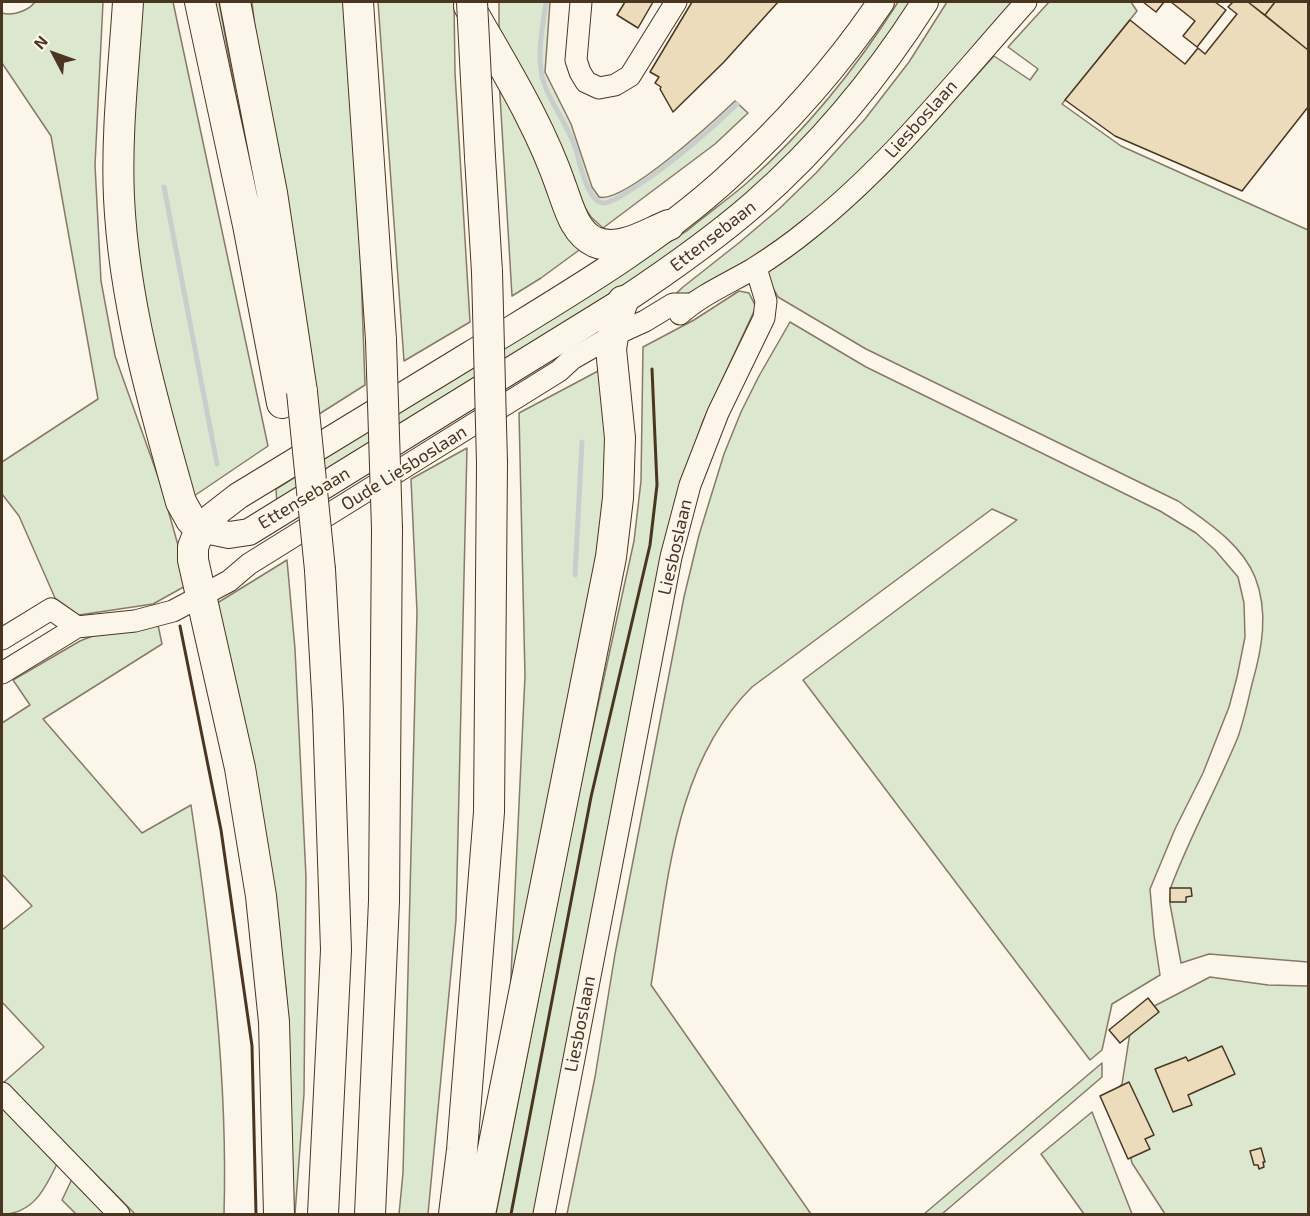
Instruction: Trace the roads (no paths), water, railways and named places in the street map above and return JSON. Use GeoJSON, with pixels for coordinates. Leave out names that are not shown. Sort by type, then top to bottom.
{"type":"FeatureCollection","features":[{"type":"Feature","properties":{"kind":"highway"},"geometry":{"type":"LineString","coordinates":[[128,2],[119,187],[129,291],[137,337],[181,502],[191,520],[200,529],[193,547],[193,554],[240,768],[261,896],[274,1022],[279,1215]]}},
{"type":"Feature","properties":{"kind":"highway"},"geometry":{"type":"LineString","coordinates":[[200,2],[248,225],[292,398]]}},
{"type":"Feature","properties":{"kind":"highway"},"geometry":{"type":"LineString","coordinates":[[235,2],[272,193],[292,398],[328,711],[336,950],[323,1215]]}},
{"type":"Feature","properties":{"kind":"highway"},"geometry":{"type":"LineString","coordinates":[[358,2],[381,340],[387,529],[384,901],[370,1215]]}},
{"type":"Feature","properties":{"kind":"highway"},"geometry":{"type":"LineString","coordinates":[[467,2],[534,121],[555,165],[570,211],[582,233],[596,242],[628,243],[669,225]]}},
{"type":"Feature","properties":{"kind":"highway"},"geometry":{"type":"LineString","coordinates":[[454,1215],[462,1150],[489,812],[492,463],[487,272],[472,2]]}},
{"type":"Feature","properties":{"kind":"highway"},"geometry":{"type":"LineString","coordinates":[[480,1215],[611,557],[618,498],[621,438],[611,343],[623,301]]}},
{"type":"Feature","properties":{"kind":"main road","name":"Ettensebaan"},"geometry":{"type":"LineString","coordinates":[[881,2],[846,51],[786,121],[725,180],[669,225],[562,298],[238,496],[211,517],[200,529],[229,536],[249,532],[623,301],[669,270],[737,219],[792,168],[852,103],[925,2]]}},
{"type":"Feature","properties":{"kind":"street"},"geometry":{"type":"LineString","coordinates":[[581,2],[576,53],[578,66],[586,82],[599,88],[615,85],[630,76],[676,2]]}},
{"type":"Feature","properties":{"kind":"street","name":"Liesboslaan"},"geometry":{"type":"LineString","coordinates":[[544,1215],[671,557],[690,485],[714,424],[764,318],[766,302],[756,268],[808,230],[855,189],[1026,2]]}},
{"type":"Feature","properties":{"kind":"street","name":"Oude Liesboslaan"},"geometry":{"type":"LineString","coordinates":[[2,673],[77,627],[135,621],[200,590],[224,571],[249,564],[559,371],[572,359],[611,343],[673,304],[690,304],[756,268]]}},
{"type":"Feature","properties":{"kind":"street"},"geometry":{"type":"LineString","coordinates":[[2,639],[51,609],[77,627]]}},
{"type":"Feature","properties":{"kind":"street"},"geometry":{"type":"LineString","coordinates":[[2,1093],[119,1215]]}},
{"type":"Feature","properties":{"kind":"waterway"},"geometry":{"type":"LineString","coordinates":[[546,2],[540,53],[543,79],[573,140],[589,191],[599,202],[613,201],[648,179],[687,149],[737,104]]}},
{"type":"Feature","properties":{"kind":"waterway"},"geometry":{"type":"LineString","coordinates":[[164,187],[217,464]]}},
{"type":"Feature","properties":{"kind":"waterway"},"geometry":{"type":"LineString","coordinates":[[575,575],[582,442]]}}]}
